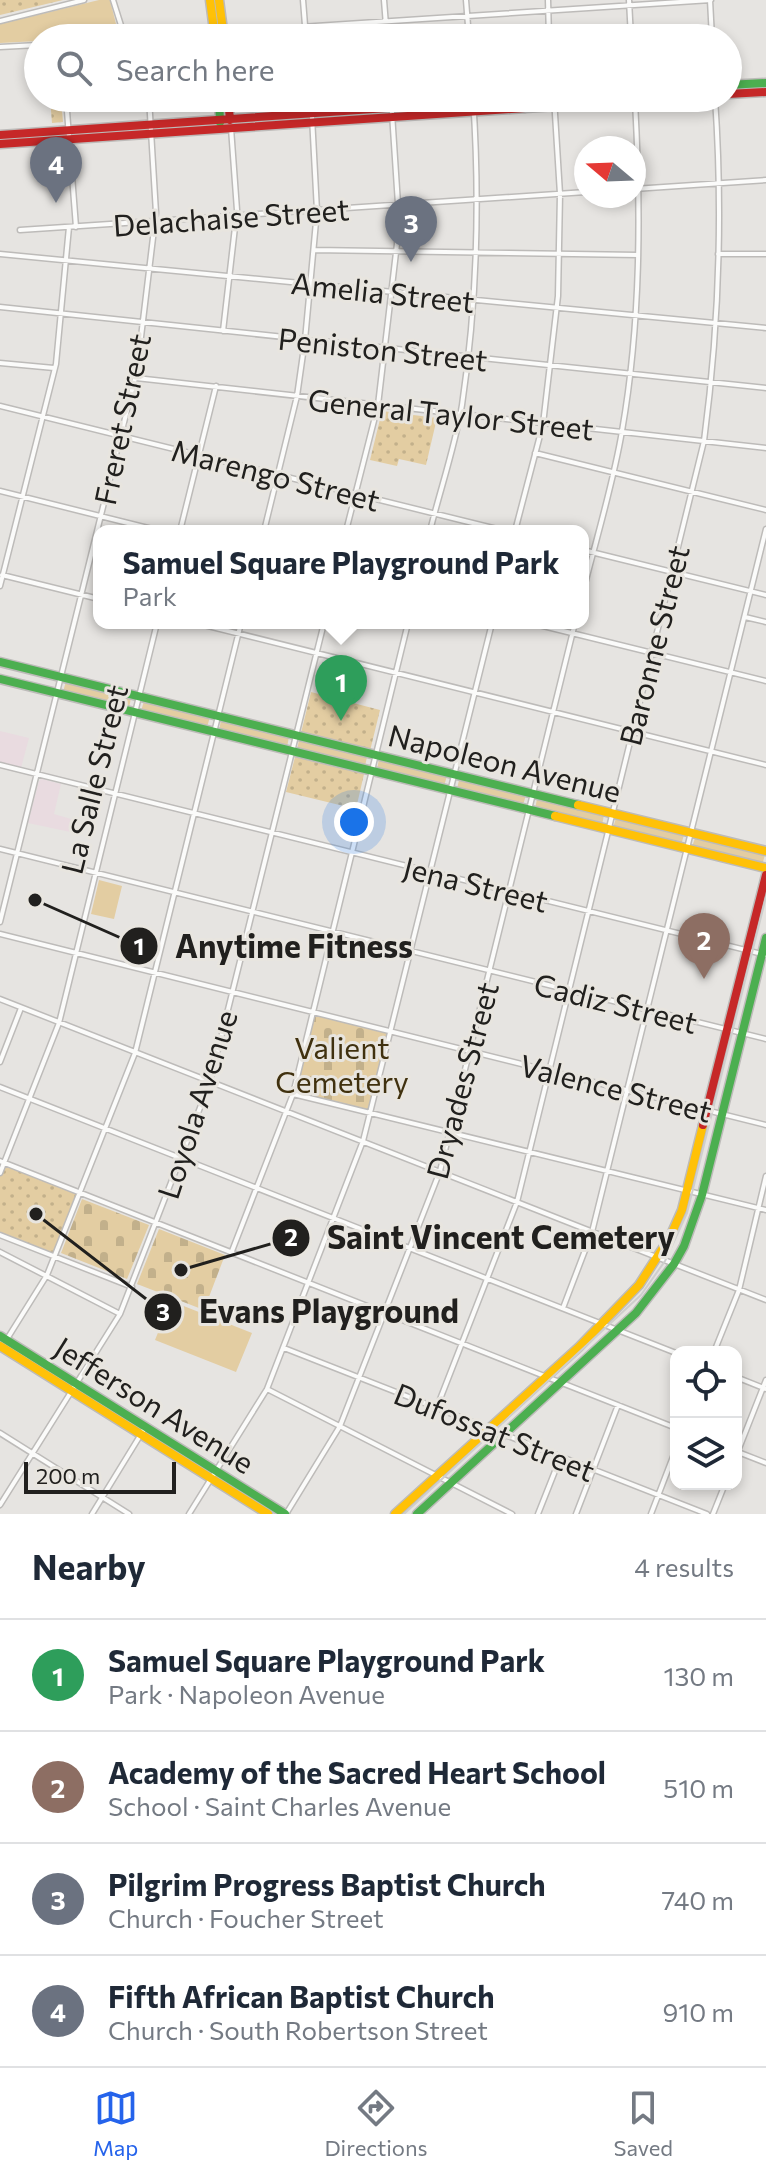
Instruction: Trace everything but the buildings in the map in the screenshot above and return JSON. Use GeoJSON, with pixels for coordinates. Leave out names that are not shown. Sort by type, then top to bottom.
{"type":"FeatureCollection","features":[{"type":"Feature","properties":{"kind":"main road"},"geometry":{"type":"LineString","coordinates":[[210,0],[216,24]]}},
{"type":"Feature","properties":{"kind":"main road"},"geometry":{"type":"LineString","coordinates":[[219,0],[219,24]]}},
{"type":"Feature","properties":{"kind":"main road"},"geometry":{"type":"LineString","coordinates":[[742,84],[766,83]]}},
{"type":"Feature","properties":{"kind":"main road"},"geometry":{"type":"LineString","coordinates":[[742,93],[766,92]]}},
{"type":"Feature","properties":{"kind":"main road"},"geometry":{"type":"LineString","coordinates":[[222,112],[225,124]]}},
{"type":"Feature","properties":{"kind":"main road"},"geometry":{"type":"LineString","coordinates":[[225,124],[226,112]]}},
{"type":"Feature","properties":{"kind":"main road"},"geometry":{"type":"LineString","coordinates":[[0,144],[69,135],[312,119],[363,112]]}},
{"type":"Feature","properties":{"kind":"main road"},"geometry":{"type":"LineString","coordinates":[[0,135],[69,135]]}},
{"type":"Feature","properties":{"kind":"main road","name":"Napoleon Avenue"},"geometry":{"type":"LineString","coordinates":[[0,662],[766,851]]}},
{"type":"Feature","properties":{"kind":"main road","name":"Napoleon Avenue"},"geometry":{"type":"LineString","coordinates":[[0,679],[766,868]]}},
{"type":"Feature","properties":{"kind":"main road"},"geometry":{"type":"LineString","coordinates":[[395,1514],[604,1324],[639,1288],[660,1259],[676,1227],[687,1191],[766,875]]}},
{"type":"Feature","properties":{"kind":"main road"},"geometry":{"type":"LineString","coordinates":[[417,1514],[618,1330],[648,1300],[674,1264],[684,1246],[702,1195],[766,938]]}},
{"type":"Feature","properties":{"kind":"main road","name":"Jefferson Avenue"},"geometry":{"type":"LineString","coordinates":[[2,1344],[214,1475],[268,1514]]}},
{"type":"Feature","properties":{"kind":"main road","name":"Jefferson Avenue"},"geometry":{"type":"LineString","coordinates":[[214,1475],[286,1514]]}},
{"type":"Feature","properties":{"kind":"street"},"geometry":{"type":"LineString","coordinates":[[0,21],[84,0]]}},
{"type":"Feature","properties":{"kind":"street"},"geometry":{"type":"LineString","coordinates":[[113,0],[121,24]]}},
{"type":"Feature","properties":{"kind":"street"},"geometry":{"type":"LineString","coordinates":[[303,0],[306,24]]}},
{"type":"Feature","properties":{"kind":"street"},"geometry":{"type":"LineString","coordinates":[[384,0],[386,22]]}},
{"type":"Feature","properties":{"kind":"street"},"geometry":{"type":"LineString","coordinates":[[466,0],[468,24]]}},
{"type":"Feature","properties":{"kind":"street"},"geometry":{"type":"LineString","coordinates":[[548,0],[548,24]]}},
{"type":"Feature","properties":{"kind":"street"},"geometry":{"type":"LineString","coordinates":[[629,3],[638,0]]}},
{"type":"Feature","properties":{"kind":"street"},"geometry":{"type":"LineString","coordinates":[[359,24],[629,3],[711,0],[712,24]]}},
{"type":"Feature","properties":{"kind":"street"},"geometry":{"type":"LineString","coordinates":[[629,3],[630,24]]}},
{"type":"Feature","properties":{"kind":"street"},"geometry":{"type":"LineString","coordinates":[[0,47],[24,46]]}},
{"type":"Feature","properties":{"kind":"street"},"geometry":{"type":"LineString","coordinates":[[67,112],[76,227]]}},
{"type":"Feature","properties":{"kind":"street","name":"Freret Street"},"geometry":{"type":"LineString","coordinates":[[99,525],[135,378],[156,213],[149,112]]}},
{"type":"Feature","properties":{"kind":"street"},"geometry":{"type":"LineString","coordinates":[[266,525],[297,396],[305,340],[317,211],[312,112]]}},
{"type":"Feature","properties":{"kind":"street"},"geometry":{"type":"LineString","coordinates":[[348,525],[378,405],[396,252],[398,204],[392,112]]}},
{"type":"Feature","properties":{"kind":"street"},"geometry":{"type":"LineString","coordinates":[[431,525],[460,414],[467,357],[477,251],[473,112]]}},
{"type":"Feature","properties":{"kind":"street"},"geometry":{"type":"LineString","coordinates":[[516,525],[543,424],[556,307],[560,194],[555,112]]}},
{"type":"Feature","properties":{"kind":"street"},"geometry":{"type":"LineString","coordinates":[[635,112],[636,136]]}},
{"type":"Feature","properties":{"kind":"street","name":"Baronne Street"},"geometry":{"type":"LineString","coordinates":[[437,1407],[517,1202],[704,441],[717,323],[720,182],[716,112]]}},
{"type":"Feature","properties":{"kind":"street"},"geometry":{"type":"LineString","coordinates":[[223,331],[236,216],[225,124]]}},
{"type":"Feature","properties":{"kind":"street"},"geometry":{"type":"LineString","coordinates":[[646,187],[766,180]]}},
{"type":"Feature","properties":{"kind":"street","name":"Delachaise Street"},"geometry":{"type":"LineString","coordinates":[[20,230],[574,193]]}},
{"type":"Feature","properties":{"kind":"street"},"geometry":{"type":"LineString","coordinates":[[589,569],[622,433],[637,315],[637,208]]}},
{"type":"Feature","properties":{"kind":"street"},"geometry":{"type":"LineString","coordinates":[[0,586],[54,368],[69,227]]}},
{"type":"Feature","properties":{"kind":"street"},"geometry":{"type":"LineString","coordinates":[[314,250],[638,255]]}},
{"type":"Feature","properties":{"kind":"street","name":"Amelia Street"},"geometry":{"type":"LineString","coordinates":[[0,254],[766,328]]}},
{"type":"Feature","properties":{"kind":"street"},"geometry":{"type":"LineString","coordinates":[[718,254],[766,254]]}},
{"type":"Feature","properties":{"kind":"street","name":"Peniston Street"},"geometry":{"type":"LineString","coordinates":[[0,307],[766,388]]}},
{"type":"Feature","properties":{"kind":"street"},"geometry":{"type":"LineString","coordinates":[[0,363],[54,368]]}},
{"type":"Feature","properties":{"kind":"street","name":"General Taylor Street"},"geometry":{"type":"LineString","coordinates":[[135,378],[766,448]]}},
{"type":"Feature","properties":{"kind":"street"},"geometry":{"type":"LineString","coordinates":[[182,525],[216,386]]}},
{"type":"Feature","properties":{"kind":"street","name":"Marengo Street"},"geometry":{"type":"LineString","coordinates":[[0,406],[480,525]]}},
{"type":"Feature","properties":{"kind":"street"},"geometry":{"type":"LineString","coordinates":[[534,452],[766,510]]}},
{"type":"Feature","properties":{"kind":"street"},"geometry":{"type":"LineString","coordinates":[[0,491],[136,525]]}},
{"type":"Feature","properties":{"kind":"street"},"geometry":{"type":"LineString","coordinates":[[563,1308],[592,1232],[766,529]]}},
{"type":"Feature","properties":{"kind":"street","name":"Freret Street"},"geometry":{"type":"LineString","coordinates":[[0,922],[93,548]]}},
{"type":"Feature","properties":{"kind":"street"},"geometry":{"type":"LineString","coordinates":[[589,552],[766,595]]}},
{"type":"Feature","properties":{"kind":"street"},"geometry":{"type":"LineString","coordinates":[[1,575],[93,598]]}},
{"type":"Feature","properties":{"kind":"street"},"geometry":{"type":"LineString","coordinates":[[744,617],[766,622]]}},
{"type":"Feature","properties":{"kind":"street","name":"La Salle Street"},"geometry":{"type":"LineString","coordinates":[[0,1173],[59,1023],[155,629]]}},
{"type":"Feature","properties":{"kind":"street"},"geometry":{"type":"LineString","coordinates":[[221,629],[766,765]]}},
{"type":"Feature","properties":{"kind":"street"},"geometry":{"type":"LineString","coordinates":[[2,1344],[47,1275],[135,1053],[239,629]]}},
{"type":"Feature","properties":{"kind":"street","name":"Loyola Avenue"},"geometry":{"type":"LineString","coordinates":[[0,1505],[120,1314],[210,1082],[322,629]]}},
{"type":"Feature","properties":{"kind":"street"},"geometry":{"type":"LineString","coordinates":[[232,1252],[293,1094],[407,629]]}},
{"type":"Feature","properties":{"kind":"street"},"geometry":{"type":"LineString","coordinates":[[189,1514],[267,1389],[363,1141],[491,629]]}},
{"type":"Feature","properties":{"kind":"street"},"geometry":{"type":"LineString","coordinates":[[556,629],[766,681]]}},
{"type":"Feature","properties":{"kind":"street","name":"Dryades Street"},"geometry":{"type":"LineString","coordinates":[[286,1514],[340,1426],[440,1171],[574,629]]}},
{"type":"Feature","properties":{"kind":"street","name":"Jena Street"},"geometry":{"type":"LineString","coordinates":[[0,765],[764,955]]}},
{"type":"Feature","properties":{"kind":"street","name":"Cadiz Street"},"geometry":{"type":"LineString","coordinates":[[0,849],[766,1039]]}},
{"type":"Feature","properties":{"kind":"street","name":"Valence Street"},"geometry":{"type":"LineString","coordinates":[[0,934],[766,1125]]}},
{"type":"Feature","properties":{"kind":"street"},"geometry":{"type":"LineString","coordinates":[[0,999],[766,1300]]}},
{"type":"Feature","properties":{"kind":"street"},"geometry":{"type":"LineString","coordinates":[[0,1062],[21,1008]]}},
{"type":"Feature","properties":{"kind":"street"},"geometry":{"type":"LineString","coordinates":[[0,1087],[670,1351]]}},
{"type":"Feature","properties":{"kind":"street"},"geometry":{"type":"LineString","coordinates":[[293,1094],[766,1210]]}},
{"type":"Feature","properties":{"kind":"street"},"geometry":{"type":"LineString","coordinates":[[2,1162],[670,1426]]}},
{"type":"Feature","properties":{"kind":"street"},"geometry":{"type":"LineString","coordinates":[[716,1346],[739,1290],[766,1176]]}},
{"type":"Feature","properties":{"kind":"street"},"geometry":{"type":"LineString","coordinates":[[0,1235],[132,1287]]}},
{"type":"Feature","properties":{"kind":"street"},"geometry":{"type":"LineString","coordinates":[[0,1252],[120,1314]]}},
{"type":"Feature","properties":{"kind":"street","name":"Dufossat Street"},"geometry":{"type":"LineString","coordinates":[[284,1348],[707,1514]]}},
{"type":"Feature","properties":{"kind":"street"},"geometry":{"type":"LineString","coordinates":[[742,1379],[765,1388]]}},
{"type":"Feature","properties":{"kind":"street"},"geometry":{"type":"LineString","coordinates":[[742,1441],[766,1380]]}},
{"type":"Feature","properties":{"kind":"street"},"geometry":{"type":"LineString","coordinates":[[267,1389],[512,1514]]}},
{"type":"Feature","properties":{"kind":"street"},"geometry":{"type":"LineString","coordinates":[[576,1514],[618,1405]]}},
{"type":"Feature","properties":{"kind":"street"},"geometry":{"type":"LineString","coordinates":[[92,1514],[143,1430]]}},
{"type":"Feature","properties":{"kind":"street"},"geometry":{"type":"LineString","coordinates":[[0,1433],[129,1514]]}},
{"type":"Feature","properties":{"kind":"street"},"geometry":{"type":"LineString","coordinates":[[742,1455],[766,1463]]}},
{"type":"Feature","properties":{"kind":"street"},"geometry":{"type":"LineString","coordinates":[[538,1514],[561,1456]]}},
{"type":"Feature","properties":{"kind":"street"},"geometry":{"type":"LineString","coordinates":[[651,1514],[670,1464]]}},
{"type":"Feature","properties":{"kind":"street"},"geometry":{"type":"LineString","coordinates":[[713,1514],[723,1490]]}},
{"type":"Feature","properties":{"kind":"shaded area"},"geometry":{"type":"Polygon","coordinates":[[[0,731],[29,738],[21,768],[0,762],[0,731]]]}},
{"type":"Feature","properties":{"kind":"shaded area"},"geometry":{"type":"Polygon","coordinates":[[[42,779],[61,784],[54,814],[78,821],[75,833],[28,823],[42,779]]]}},
{"type":"Feature","properties":{"kind":"green space"},"geometry":{"type":"Polygon","coordinates":[[[0,0],[63,0],[0,15],[0,0]]]}},
{"type":"Feature","properties":{"kind":"green space"},"geometry":{"type":"Polygon","coordinates":[[[110,0],[116,24],[24,24],[24,42],[0,43],[0,24],[110,0]]]}},
{"type":"Feature","properties":{"kind":"green space"},"geometry":{"type":"Polygon","coordinates":[[[51,112],[62,112],[63,122],[52,123],[51,112]]]}},
{"type":"Feature","properties":{"kind":"green space"},"geometry":{"type":"Polygon","coordinates":[[[382,411],[437,418],[426,465],[399,459],[397,466],[370,460],[382,411]]]}},
{"type":"Feature","properties":{"kind":"green space"},"geometry":{"type":"Polygon","coordinates":[[[66,681],[131,698],[129,708],[63,692],[66,681]]]}},
{"type":"Feature","properties":{"kind":"green space"},"geometry":{"type":"Polygon","coordinates":[[[311,692],[380,710],[370,751],[301,733],[311,692]]]}},
{"type":"Feature","properties":{"kind":"green space"},"geometry":{"type":"Polygon","coordinates":[[[144,701],[210,717],[207,727],[141,711],[144,701]]]}},
{"type":"Feature","properties":{"kind":"green space"},"geometry":{"type":"Polygon","coordinates":[[[221,720],[289,737],[287,747],[219,731],[221,720]]]}},
{"type":"Feature","properties":{"kind":"green space"},"geometry":{"type":"Polygon","coordinates":[[[299,740],[367,757],[365,766],[297,750],[299,740]]]}},
{"type":"Feature","properties":{"kind":"green space"},"geometry":{"type":"Polygon","coordinates":[[[295,757],[364,774],[356,809],[286,792],[295,757]]]}},
{"type":"Feature","properties":{"kind":"green space"},"geometry":{"type":"Polygon","coordinates":[[[379,759],[447,776],[444,786],[377,769],[379,759]]]}},
{"type":"Feature","properties":{"kind":"green space"},"geometry":{"type":"Polygon","coordinates":[[[459,780],[526,795],[523,805],[457,789],[459,780]]]}},
{"type":"Feature","properties":{"kind":"green space"},"geometry":{"type":"Polygon","coordinates":[[[537,799],[604,815],[602,825],[535,809],[537,799]]]}},
{"type":"Feature","properties":{"kind":"green space"},"geometry":{"type":"Polygon","coordinates":[[[616,818],[684,835],[681,845],[613,828],[616,818]]]}},
{"type":"Feature","properties":{"kind":"green space"},"geometry":{"type":"Polygon","coordinates":[[[695,838],[765,855],[762,865],[692,847],[695,838]]]}},
{"type":"Feature","properties":{"kind":"green space"},"geometry":{"type":"Polygon","coordinates":[[[99,880],[122,886],[114,919],[91,914],[99,880]]]}},
{"type":"Feature","properties":{"kind":"green space","name":"Valient Cemetery"},"geometry":{"type":"Polygon","coordinates":[[[313,1013],[391,1032],[371,1112],[293,1094],[313,1013]]]}},
{"type":"Feature","properties":{"kind":"green space"},"geometry":{"type":"Polygon","coordinates":[[[4,1163],[80,1192],[55,1257],[0,1235],[0,1173],[4,1163]]]}},
{"type":"Feature","properties":{"kind":"green space"},"geometry":{"type":"Polygon","coordinates":[[[82,1199],[149,1225],[127,1279],[61,1253],[82,1199]]]}},
{"type":"Feature","properties":{"kind":"green space"},"geometry":{"type":"Polygon","coordinates":[[[159,1229],[225,1255],[204,1310],[137,1284],[159,1229]]]}},
{"type":"Feature","properties":{"kind":"green space"},"geometry":{"type":"Polygon","coordinates":[[[171,1301],[252,1333],[236,1372],[155,1340],[171,1301]]]}},
{"type":"Feature","properties":{"kind":"tram line"},"geometry":{"type":"LineString","coordinates":[[404,1514],[641,1295],[665,1261],[687,1213],[766,897]]}},
{"type":"Feature","properties":{"kind":"traffic: fast"},"geometry":{"type":"LineString","coordinates":[[742,84],[766,83]]}},
{"type":"Feature","properties":{"kind":"traffic: fast"},"geometry":{"type":"LineString","coordinates":[[220,112],[220,122]]}},
{"type":"Feature","properties":{"kind":"traffic: fast"},"geometry":{"type":"LineString","coordinates":[[0,662],[578,805]]}},
{"type":"Feature","properties":{"kind":"traffic: fast"},"geometry":{"type":"LineString","coordinates":[[0,679],[555,816]]}},
{"type":"Feature","properties":{"kind":"traffic: fast"},"geometry":{"type":"LineString","coordinates":[[417,1514],[636,1313],[674,1264],[684,1246],[702,1195],[766,938]]}},
{"type":"Feature","properties":{"kind":"traffic: fast"},"geometry":{"type":"LineString","coordinates":[[0,1336],[285,1514]]}},
{"type":"Feature","properties":{"kind":"traffic: slow"},"geometry":{"type":"LineString","coordinates":[[210,0],[213,24]]}},
{"type":"Feature","properties":{"kind":"traffic: slow"},"geometry":{"type":"LineString","coordinates":[[219,0],[222,24]]}},
{"type":"Feature","properties":{"kind":"traffic: slow"},"geometry":{"type":"LineString","coordinates":[[578,805],[766,851]]}},
{"type":"Feature","properties":{"kind":"traffic: slow"},"geometry":{"type":"LineString","coordinates":[[555,816],[766,868]]}},
{"type":"Feature","properties":{"kind":"traffic: slow"},"geometry":{"type":"LineString","coordinates":[[395,1514],[579,1347],[639,1285],[670,1237],[682,1210],[703,1125]]}},
{"type":"Feature","properties":{"kind":"traffic: slow"},"geometry":{"type":"LineString","coordinates":[[0,1346],[268,1514]]}},
{"type":"Feature","properties":{"kind":"traffic: jam"},"geometry":{"type":"LineString","coordinates":[[742,93],[766,92]]}},
{"type":"Feature","properties":{"kind":"traffic: jam"},"geometry":{"type":"LineString","coordinates":[[229,112],[230,120]]}},
{"type":"Feature","properties":{"kind":"traffic: jam"},"geometry":{"type":"LineString","coordinates":[[0,135],[331,112]]}},
{"type":"Feature","properties":{"kind":"traffic: jam"},"geometry":{"type":"LineString","coordinates":[[0,144],[467,112]]}},
{"type":"Feature","properties":{"kind":"traffic: jam"},"geometry":{"type":"LineString","coordinates":[[703,1125],[766,875]]}},
{"type":"Feature","properties":{"kind":"place","name":"Fifth African Baptist Church"},"geometry":{"type":"Point","coordinates":[56,203]}},
{"type":"Feature","properties":{"kind":"place","name":"Pilgrim Progress Baptist Church"},"geometry":{"type":"Point","coordinates":[411,262]}},
{"type":"Feature","properties":{"kind":"place","name":"Samuel Square Playground Park"},"geometry":{"type":"Point","coordinates":[341,721]}},
{"type":"Feature","properties":{"kind":"place","name":"Anytime Fitness"},"geometry":{"type":"Point","coordinates":[35,900]}},
{"type":"Feature","properties":{"kind":"place","name":"Academy of the Sacred Heart School"},"geometry":{"type":"Point","coordinates":[704,979]}},
{"type":"Feature","properties":{"kind":"place","name":"Evans Playground"},"geometry":{"type":"Point","coordinates":[36,1214]}},
{"type":"Feature","properties":{"kind":"place","name":"Saint Vincent Cemetery"},"geometry":{"type":"Point","coordinates":[181,1270]}}]}
